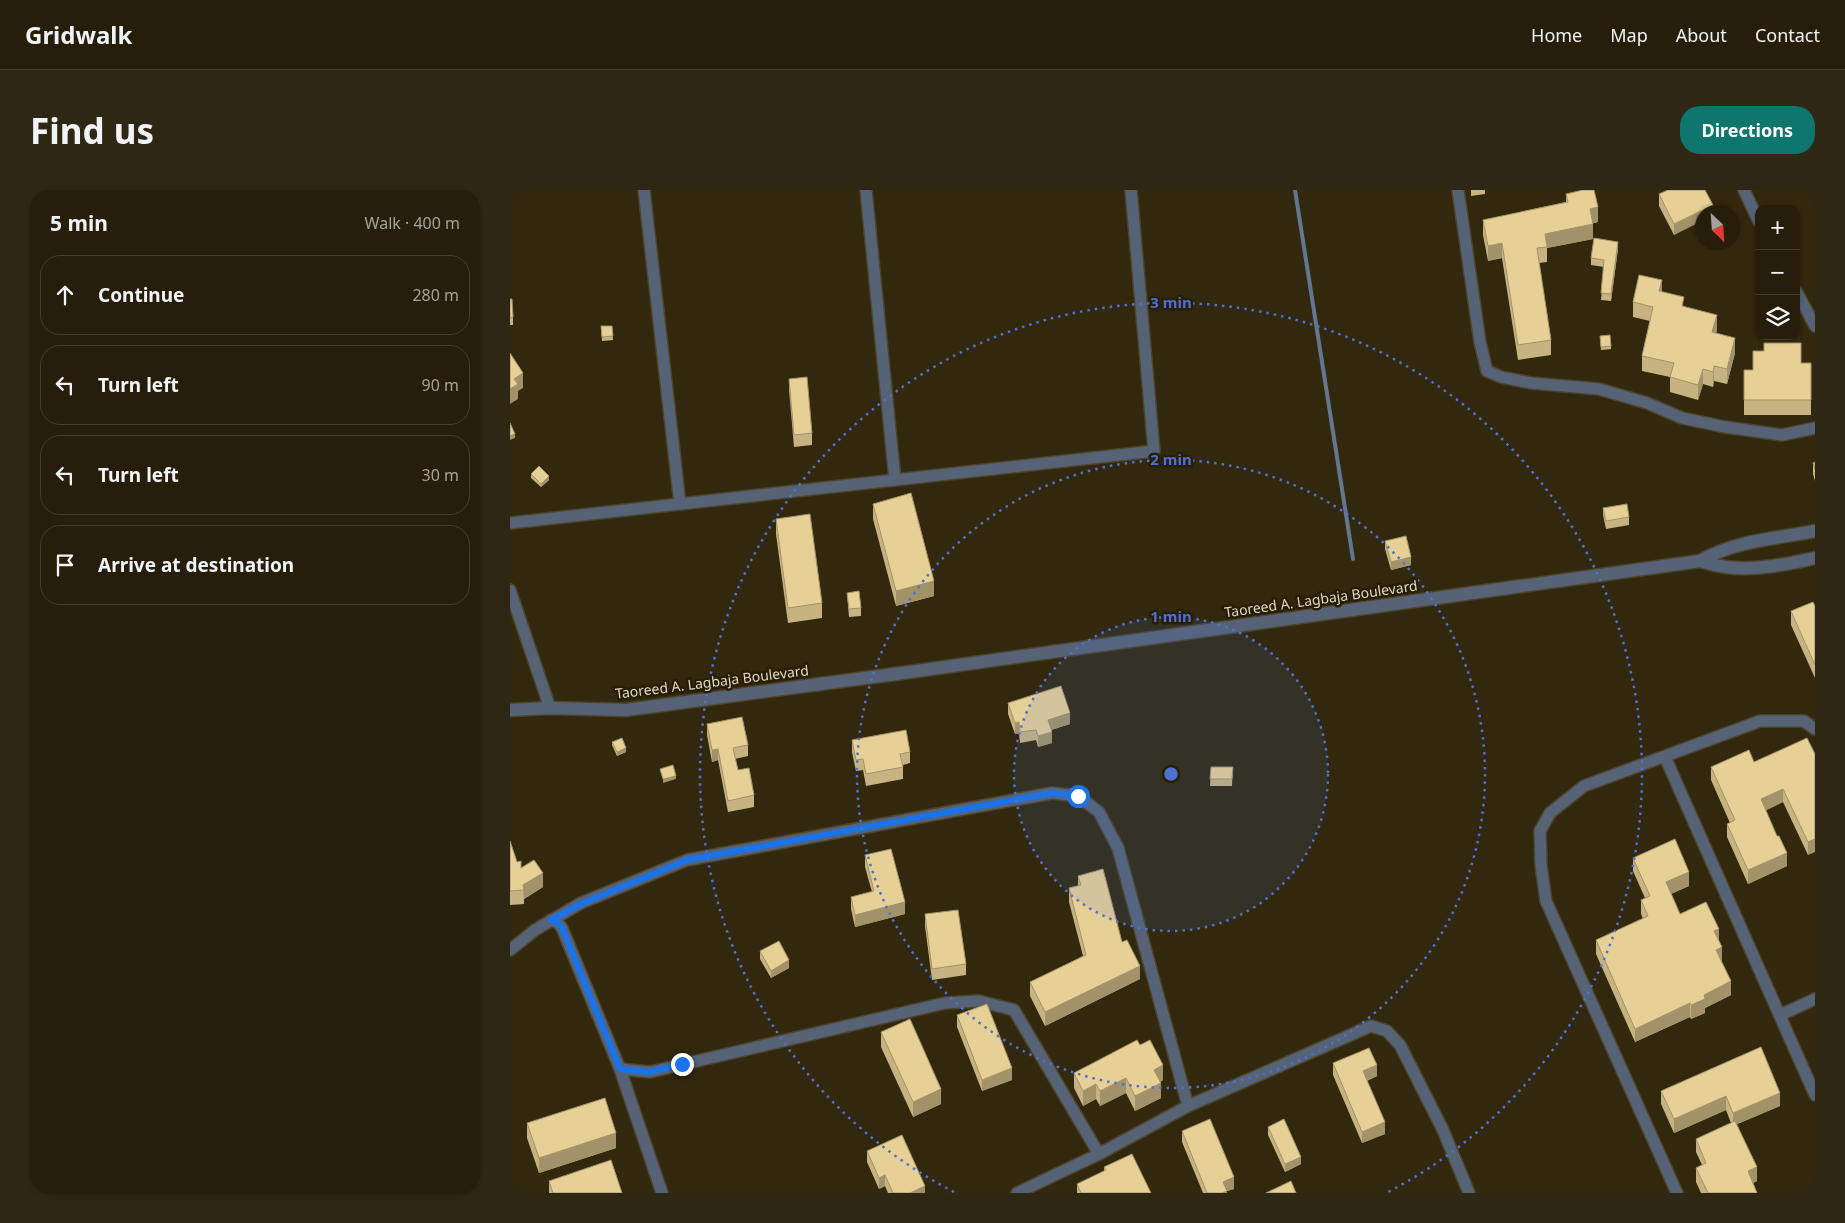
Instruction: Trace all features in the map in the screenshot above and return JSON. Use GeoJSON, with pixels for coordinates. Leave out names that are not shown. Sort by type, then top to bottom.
{"type":"FeatureCollection","features":[{"type":"Feature","properties":{"kind":"street"},"geometry":{"type":"LineString","coordinates":[[644,190],[680,504]]}},
{"type":"Feature","properties":{"kind":"street"},"geometry":{"type":"LineString","coordinates":[[866,190],[895,480]]}},
{"type":"Feature","properties":{"kind":"street"},"geometry":{"type":"LineString","coordinates":[[510,523],[1154,452],[1131,190]]}},
{"type":"Feature","properties":{"kind":"street"},"geometry":{"type":"LineString","coordinates":[[1458,190],[1480,342],[1487,371],[1501,377],[1531,383],[1599,389],[1647,403],[1682,418],[1725,427],[1782,435],[1815,428]]}},
{"type":"Feature","properties":{"kind":"street"},"geometry":{"type":"LineString","coordinates":[[1744,190],[1755,213]]}},
{"type":"Feature","properties":{"kind":"street"},"geometry":{"type":"LineString","coordinates":[[1798,295],[1815,326]]}},
{"type":"Feature","properties":{"kind":"street","name":"Taoreed A. Lagbaja Boulevard"},"geometry":{"type":"LineString","coordinates":[[1700,561],[1718,550],[1748,542],[1815,531]]}},
{"type":"Feature","properties":{"kind":"street","name":"Taoreed A. Lagbaja Boulevard"},"geometry":{"type":"LineString","coordinates":[[898,674],[1700,561],[1727,567],[1758,567],[1785,565],[1815,558]]}},
{"type":"Feature","properties":{"kind":"street"},"geometry":{"type":"LineString","coordinates":[[510,590],[550,708]]}},
{"type":"Feature","properties":{"kind":"street","name":"Taoreed A. Lagbaja Boulevard"},"geometry":{"type":"LineString","coordinates":[[510,710],[550,708],[626,710],[1036,655]]}},
{"type":"Feature","properties":{"kind":"street"},"geometry":{"type":"LineString","coordinates":[[1677,1193],[1546,901],[1541,865],[1540,831],[1550,813],[1584,786],[1760,721],[1804,721],[1815,729]]}},
{"type":"Feature","properties":{"kind":"street"},"geometry":{"type":"LineString","coordinates":[[1665,757],[1815,1095]]}},
{"type":"Feature","properties":{"kind":"street"},"geometry":{"type":"LineString","coordinates":[[510,950],[529,934],[581,904],[687,860],[1052,793],[1078,796],[1099,812],[1118,848],[1188,1106]]}},
{"type":"Feature","properties":{"kind":"street"},"geometry":{"type":"LineString","coordinates":[[551,920],[558,923],[562,928],[620,1069],[662,1193]]}},
{"type":"Feature","properties":{"kind":"street"},"geometry":{"type":"LineString","coordinates":[[1780,1015],[1815,999]]}},
{"type":"Feature","properties":{"kind":"street"},"geometry":{"type":"LineString","coordinates":[[620,1069],[650,1072],[945,1003],[979,1001],[1014,1010],[1098,1154]]}},
{"type":"Feature","properties":{"kind":"street"},"geometry":{"type":"LineString","coordinates":[[1017,1193],[1098,1154],[1188,1106],[1371,1026],[1387,1031],[1400,1045],[1443,1130],[1469,1193]]}},
{"type":"Feature","properties":{"kind":"building"},"geometry":{"type":"Polygon","coordinates":[[[1583,190],[1594,190],[1598,207],[1590,209],[1593,224],[1545,234],[1547,247],[1537,248],[1551,340],[1518,345],[1502,243],[1488,246],[1483,220],[1568,202],[1566,194],[1583,190]]]}},
{"type":"Feature","properties":{"kind":"building"},"geometry":{"type":"Polygon","coordinates":[[[1668,190],[1705,190],[1713,205],[1695,205],[1695,214],[1674,224],[1659,194],[1668,190]]]}},
{"type":"Feature","properties":{"kind":"building"},"geometry":{"type":"Polygon","coordinates":[[[1594,238],[1618,242],[1611,294],[1601,293],[1604,260],[1591,258],[1594,238]]]}},
{"type":"Feature","properties":{"kind":"building"},"geometry":{"type":"Polygon","coordinates":[[[1639,275],[1662,280],[1659,291],[1684,297],[1682,306],[1717,315],[1712,332],[1735,338],[1727,369],[1714,366],[1713,372],[1703,369],[1698,385],[1670,377],[1674,363],[1642,356],[1653,307],[1633,302],[1639,275]]]}},
{"type":"Feature","properties":{"kind":"building"},"geometry":{"type":"Polygon","coordinates":[[[510,299],[512,299],[513,317],[510,318],[510,299]]]}},
{"type":"Feature","properties":{"kind":"building"},"geometry":{"type":"Polygon","coordinates":[[[601,326],[612,326],[613,336],[602,337],[601,326]]]}},
{"type":"Feature","properties":{"kind":"building"},"geometry":{"type":"Polygon","coordinates":[[[1610,335],[1611,346],[1601,347],[1600,336],[1610,335]]]}},
{"type":"Feature","properties":{"kind":"building"},"geometry":{"type":"Polygon","coordinates":[[[1764,343],[1801,343],[1801,363],[1811,363],[1811,400],[1744,400],[1744,370],[1753,370],[1753,351],[1764,351],[1764,343]]]}},
{"type":"Feature","properties":{"kind":"building"},"geometry":{"type":"Polygon","coordinates":[[[510,353],[523,373],[514,379],[518,384],[510,389],[510,353]]]}},
{"type":"Feature","properties":{"kind":"building"},"geometry":{"type":"Polygon","coordinates":[[[807,377],[812,433],[794,435],[789,379],[807,377]]]}},
{"type":"Feature","properties":{"kind":"building"},"geometry":{"type":"Polygon","coordinates":[[[510,423],[515,434],[510,436],[510,423]]]}},
{"type":"Feature","properties":{"kind":"building"},"geometry":{"type":"Polygon","coordinates":[[[539,466],[549,476],[541,484],[531,474],[539,466]]]}},
{"type":"Feature","properties":{"kind":"building"},"geometry":{"type":"Polygon","coordinates":[[[911,493],[934,581],[896,591],[873,504],[911,493]]]}},
{"type":"Feature","properties":{"kind":"building"},"geometry":{"type":"Polygon","coordinates":[[[1627,504],[1629,517],[1606,521],[1603,508],[1627,504]]]}},
{"type":"Feature","properties":{"kind":"building"},"geometry":{"type":"Polygon","coordinates":[[[810,514],[822,603],[788,608],[776,519],[810,514]]]}},
{"type":"Feature","properties":{"kind":"building"},"geometry":{"type":"Polygon","coordinates":[[[1406,536],[1411,557],[1391,562],[1385,541],[1406,536]]]}},
{"type":"Feature","properties":{"kind":"building"},"geometry":{"type":"Polygon","coordinates":[[[859,591],[861,608],[849,609],[847,593],[859,591]]]}},
{"type":"Feature","properties":{"kind":"building"},"geometry":{"type":"Polygon","coordinates":[[[1813,602],[1815,606],[1815,665],[1791,611],[1813,602]]]}},
{"type":"Feature","properties":{"kind":"building"},"geometry":{"type":"Polygon","coordinates":[[[1061,686],[1070,713],[1048,720],[1052,732],[1038,736],[1036,730],[1020,732],[1019,722],[1015,723],[1008,703],[1061,686]]]}},
{"type":"Feature","properties":{"kind":"building"},"geometry":{"type":"Polygon","coordinates":[[[742,717],[748,745],[733,748],[738,770],[749,768],[754,795],[728,801],[718,749],[712,750],[707,724],[742,717]]]}},
{"type":"Feature","properties":{"kind":"building"},"geometry":{"type":"Polygon","coordinates":[[[906,730],[910,752],[900,754],[903,767],[866,774],[863,759],[856,760],[852,740],[906,730]]]}},
{"type":"Feature","properties":{"kind":"building"},"geometry":{"type":"Polygon","coordinates":[[[622,738],[626,748],[617,752],[612,742],[622,738]]]}},
{"type":"Feature","properties":{"kind":"building"},"geometry":{"type":"Polygon","coordinates":[[[1807,738],[1815,754],[1815,839],[1808,842],[1783,789],[1761,799],[1777,836],[1779,836],[1787,853],[1748,870],[1727,824],[1735,820],[1711,767],[1749,750],[1754,762],[1807,738]]]}},
{"type":"Feature","properties":{"kind":"building"},"geometry":{"type":"Polygon","coordinates":[[[673,765],[676,776],[663,779],[660,769],[673,765]]]}},
{"type":"Feature","properties":{"kind":"building"},"geometry":{"type":"Polygon","coordinates":[[[1211,767],[1233,767],[1232,779],[1210,779],[1211,767]]]}},
{"type":"Feature","properties":{"kind":"building"},"geometry":{"type":"Polygon","coordinates":[[[1675,839],[1689,872],[1666,882],[1680,914],[1706,902],[1719,929],[1714,931],[1722,947],[1716,950],[1731,981],[1704,995],[1705,999],[1691,1005],[1690,1003],[1635,1029],[1596,940],[1648,916],[1641,900],[1650,896],[1633,858],[1675,839]]]}},
{"type":"Feature","properties":{"kind":"building"},"geometry":{"type":"Polygon","coordinates":[[[510,841],[517,862],[521,861],[521,868],[534,860],[543,873],[523,885],[524,890],[510,891],[510,841]]]}},
{"type":"Feature","properties":{"kind":"building"},"geometry":{"type":"Polygon","coordinates":[[[891,849],[905,902],[855,915],[851,897],[874,891],[865,855],[891,849]]]}},
{"type":"Feature","properties":{"kind":"building"},"geometry":{"type":"Polygon","coordinates":[[[1103,869],[1122,942],[1127,940],[1140,966],[1045,1012],[1030,982],[1086,955],[1069,888],[1081,885],[1078,876],[1103,869]]]}},
{"type":"Feature","properties":{"kind":"building"},"geometry":{"type":"Polygon","coordinates":[[[958,910],[966,964],[932,969],[925,914],[958,910]]]}},
{"type":"Feature","properties":{"kind":"building"},"geometry":{"type":"Polygon","coordinates":[[[779,941],[789,960],[771,971],[760,951],[779,941]]]}},
{"type":"Feature","properties":{"kind":"building"},"geometry":{"type":"Polygon","coordinates":[[[987,1004],[1012,1068],[982,1080],[957,1015],[987,1004]]]}},
{"type":"Feature","properties":{"kind":"building"},"geometry":{"type":"Polygon","coordinates":[[[910,1019],[941,1089],[913,1102],[881,1032],[910,1019]]]}},
{"type":"Feature","properties":{"kind":"building"},"geometry":{"type":"Polygon","coordinates":[[[1137,1040],[1140,1045],[1150,1040],[1163,1065],[1154,1070],[1161,1083],[1135,1096],[1126,1078],[1100,1091],[1096,1084],[1083,1091],[1074,1073],[1137,1040]]]}},
{"type":"Feature","properties":{"kind":"building"},"geometry":{"type":"Polygon","coordinates":[[[1761,1047],[1780,1093],[1733,1113],[1726,1096],[1674,1119],[1661,1091],[1761,1047]]]}},
{"type":"Feature","properties":{"kind":"building"},"geometry":{"type":"Polygon","coordinates":[[[1369,1048],[1377,1065],[1363,1071],[1385,1122],[1362,1132],[1333,1063],[1369,1048]]]}},
{"type":"Feature","properties":{"kind":"building"},"geometry":{"type":"Polygon","coordinates":[[[605,1098],[616,1133],[539,1158],[527,1123],[605,1098]]]}},
{"type":"Feature","properties":{"kind":"building"},"geometry":{"type":"Polygon","coordinates":[[[1210,1119],[1234,1177],[1223,1182],[1227,1191],[1222,1193],[1207,1193],[1182,1131],[1210,1119]]]}},
{"type":"Feature","properties":{"kind":"building"},"geometry":{"type":"Polygon","coordinates":[[[1284,1119],[1301,1157],[1285,1164],[1268,1127],[1284,1119]]]}},
{"type":"Feature","properties":{"kind":"building"},"geometry":{"type":"Polygon","coordinates":[[[1735,1121],[1757,1167],[1748,1171],[1757,1193],[1708,1193],[1696,1168],[1706,1163],[1696,1139],[1735,1121]]]}},
{"type":"Feature","properties":{"kind":"building"},"geometry":{"type":"Polygon","coordinates":[[[902,1135],[925,1186],[910,1193],[893,1193],[885,1175],[879,1178],[867,1151],[902,1135]]]}},
{"type":"Feature","properties":{"kind":"building"},"geometry":{"type":"Polygon","coordinates":[[[1132,1154],[1151,1193],[1081,1193],[1077,1184],[1106,1170],[1104,1167],[1132,1154]]]}},
{"type":"Feature","properties":{"kind":"building"},"geometry":{"type":"Polygon","coordinates":[[[611,1160],[622,1193],[553,1193],[549,1181],[611,1160]]]}},
{"type":"Feature","properties":{"kind":"building"},"geometry":{"type":"Polygon","coordinates":[[[1291,1181],[1296,1193],[1266,1193],[1291,1181]]]}},
{"type":"Feature","properties":{"kind":"waterway"},"geometry":{"type":"LineString","coordinates":[[1295,190],[1353,559]]}},
{"type":"Feature","properties":{"kind":"route"},"geometry":{"type":"LineString","coordinates":[[682,1064],[650,1072],[620,1069],[562,928],[558,923],[551,920],[581,904],[687,860],[1052,793],[1078,796]]}}]}
